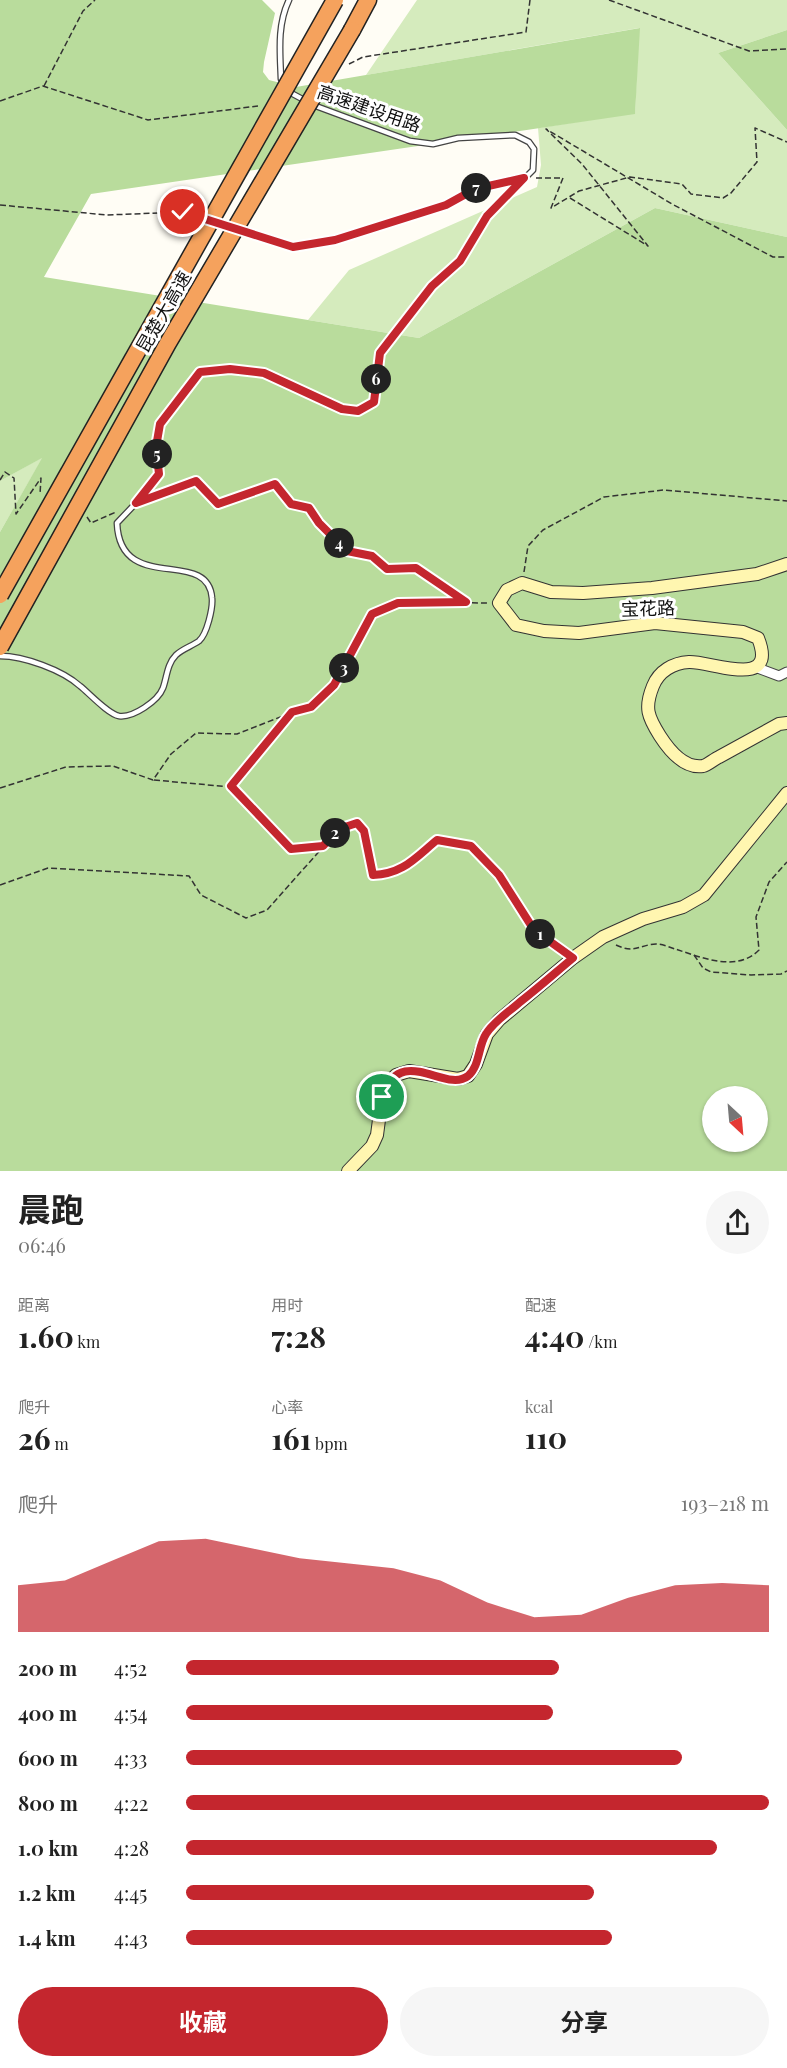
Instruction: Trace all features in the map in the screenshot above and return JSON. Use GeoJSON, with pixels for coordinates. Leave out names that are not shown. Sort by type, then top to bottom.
{"type":"FeatureCollection","features":[{"type":"Feature","properties":{"kind":"highway","name":"昆楚大高速"},"geometry":{"type":"LineString","coordinates":[[0,595],[335,0]]}},
{"type":"Feature","properties":{"kind":"highway","name":"昆楚大高速"},"geometry":{"type":"LineString","coordinates":[[0,647],[168,343],[369,0]]}},
{"type":"Feature","properties":{"kind":"main road","name":"宝花路"},"geometry":{"type":"LineString","coordinates":[[522,583],[551,592],[583,593],[652,588],[757,574],[787,564]]}},
{"type":"Feature","properties":{"kind":"main road"},"geometry":{"type":"LineString","coordinates":[[499,603],[507,590],[522,583]]}},
{"type":"Feature","properties":{"kind":"main road","name":"宝花路"},"geometry":{"type":"LineString","coordinates":[[499,603],[516,625],[544,631],[579,633],[655,623],[743,632],[758,638],[763,650],[762,660],[755,667]]}},
{"type":"Feature","properties":{"kind":"main road"},"geometry":{"type":"LineString","coordinates":[[755,667],[736,670],[690,662],[671,666],[656,678],[648,699],[649,719],[668,749],[683,762],[703,766],[779,724],[787,723]]}},
{"type":"Feature","properties":{"kind":"main road"},"geometry":{"type":"LineString","coordinates":[[348,1171],[372,1146],[377,1135],[382,1097],[387,1084],[396,1075],[409,1071],[458,1079],[468,1076],[476,1064],[486,1034],[499,1020],[573,958],[609,934],[643,919],[683,907],[704,895],[787,793]]}},
{"type":"Feature","properties":{"kind":"street"},"geometry":{"type":"LineString","coordinates":[[755,667],[779,676],[787,672]]}},
{"type":"Feature","properties":{"kind":"lane","name":"高速建设用路"},"geometry":{"type":"LineString","coordinates":[[0,656],[50,667],[78,684],[92,698],[117,716],[131,715],[146,707],[162,691],[168,666],[176,654],[201,639],[207,629],[212,598],[207,583],[194,573],[140,564],[127,556],[118,535],[117,523],[159,474],[156,447],[160,424],[200,372],[230,369],[264,373],[342,409],[358,411],[374,402],[380,353],[432,286],[460,261],[487,216],[532,170],[534,149],[529,142],[514,135],[458,138],[433,144],[410,141],[318,108],[291,93],[281,79],[280,47],[283,14],[289,0]]}},
{"type":"Feature","properties":{"kind":"path"},"geometry":{"type":"LineString","coordinates":[[43,86],[83,11],[95,0]]}},
{"type":"Feature","properties":{"kind":"path"},"geometry":{"type":"LineString","coordinates":[[609,0],[749,51],[787,49]]}},
{"type":"Feature","properties":{"kind":"path"},"geometry":{"type":"LineString","coordinates":[[249,233],[293,247],[335,240],[446,205],[475,189],[524,178],[563,178],[550,208],[579,191],[628,178],[682,184],[691,194],[723,198],[731,193],[757,162],[755,128],[787,142]]}},
{"type":"Feature","properties":{"kind":"path"},"geometry":{"type":"LineString","coordinates":[[568,198],[648,246],[582,164],[546,129],[672,204],[773,257],[787,256]]}},
{"type":"Feature","properties":{"kind":"path"},"geometry":{"type":"LineString","coordinates":[[0,204],[107,215],[183,212],[205,219]]}},
{"type":"Feature","properties":{"kind":"path"},"geometry":{"type":"LineString","coordinates":[[0,480],[5,472],[14,478],[16,514],[41,478],[40,497]]}},
{"type":"Feature","properties":{"kind":"path"},"geometry":{"type":"LineString","coordinates":[[86,516],[91,523],[136,503],[196,481],[218,504],[275,484],[291,504],[309,508],[319,523],[347,551],[372,556],[387,569],[416,568],[466,602]]}},
{"type":"Feature","properties":{"kind":"path"},"geometry":{"type":"LineString","coordinates":[[522,583],[528,546],[543,530],[604,497],[664,490],[787,501]]}},
{"type":"Feature","properties":{"kind":"path"},"geometry":{"type":"LineString","coordinates":[[153,780],[171,754],[196,733],[237,734],[292,712],[311,707],[334,685],[372,614],[398,603],[499,603]]}},
{"type":"Feature","properties":{"kind":"path"},"geometry":{"type":"LineString","coordinates":[[231,786],[292,712]]}},
{"type":"Feature","properties":{"kind":"path"},"geometry":{"type":"LineString","coordinates":[[0,788],[66,767],[113,766],[153,780],[231,786],[291,849],[323,846]]}},
{"type":"Feature","properties":{"kind":"path"},"geometry":{"type":"LineString","coordinates":[[0,885],[48,868],[189,876],[201,895],[246,918],[267,910],[339,829],[357,823],[364,831],[373,875],[389,874],[408,865],[437,840],[471,846],[499,875],[534,930],[573,958]]}},
{"type":"Feature","properties":{"kind":"path"},"geometry":{"type":"LineString","coordinates":[[609,934],[616,945],[628,950],[658,944],[713,961],[735,962],[751,958],[759,950],[756,917],[769,882],[787,862]]}},
{"type":"Feature","properties":{"kind":"path"},"geometry":{"type":"LineString","coordinates":[[693,954],[703,968],[722,974],[781,974],[787,971]]}},
{"type":"Feature","properties":{"kind":"green space"},"geometry":{"type":"Polygon","coordinates":[[[0,0],[262,0],[275,13],[263,72],[269,80],[296,87],[640,28],[635,114],[91,194],[44,277],[419,338],[655,208],[787,237],[787,1171],[0,1171],[0,532],[42,458],[0,481],[0,0]]]}},
{"type":"Feature","properties":{"kind":"green space"},"geometry":{"type":"Polygon","coordinates":[[[417,0],[787,0],[787,30],[718,53],[787,130],[787,237],[655,208],[419,338],[308,320],[349,270],[537,187],[541,165],[538,128],[635,113],[639,28],[366,75],[417,0]]]}},
{"type":"Feature","properties":{"kind":"green space"},"geometry":{"type":"Polygon","coordinates":[[[787,30],[787,130],[718,53],[787,30]]]}},
{"type":"Feature","properties":{"kind":"green space"},"geometry":{"type":"Polygon","coordinates":[[[43,457],[0,532],[0,481],[43,457]]]}},
{"type":"Feature","properties":{"kind":"route"},"geometry":{"type":"LineString","coordinates":[[183,212],[293,247],[335,240],[446,205],[475,189],[524,178],[487,216],[460,261],[432,286],[380,353],[374,402],[358,411],[342,409],[264,373],[230,369],[200,372],[160,424],[156,447],[159,474],[136,503],[196,481],[218,504],[275,484],[291,504],[309,508],[319,523],[347,551],[372,556],[387,569],[416,568],[466,602],[398,603],[372,614],[334,685],[311,707],[292,712],[231,786],[291,849],[323,846],[339,829],[357,823],[364,831],[373,875],[389,874],[408,865],[437,840],[471,846],[499,875],[534,930],[573,958],[499,1020],[486,1034],[476,1064],[468,1076],[458,1079],[409,1071],[396,1075],[387,1084],[382,1097]]}}]}
